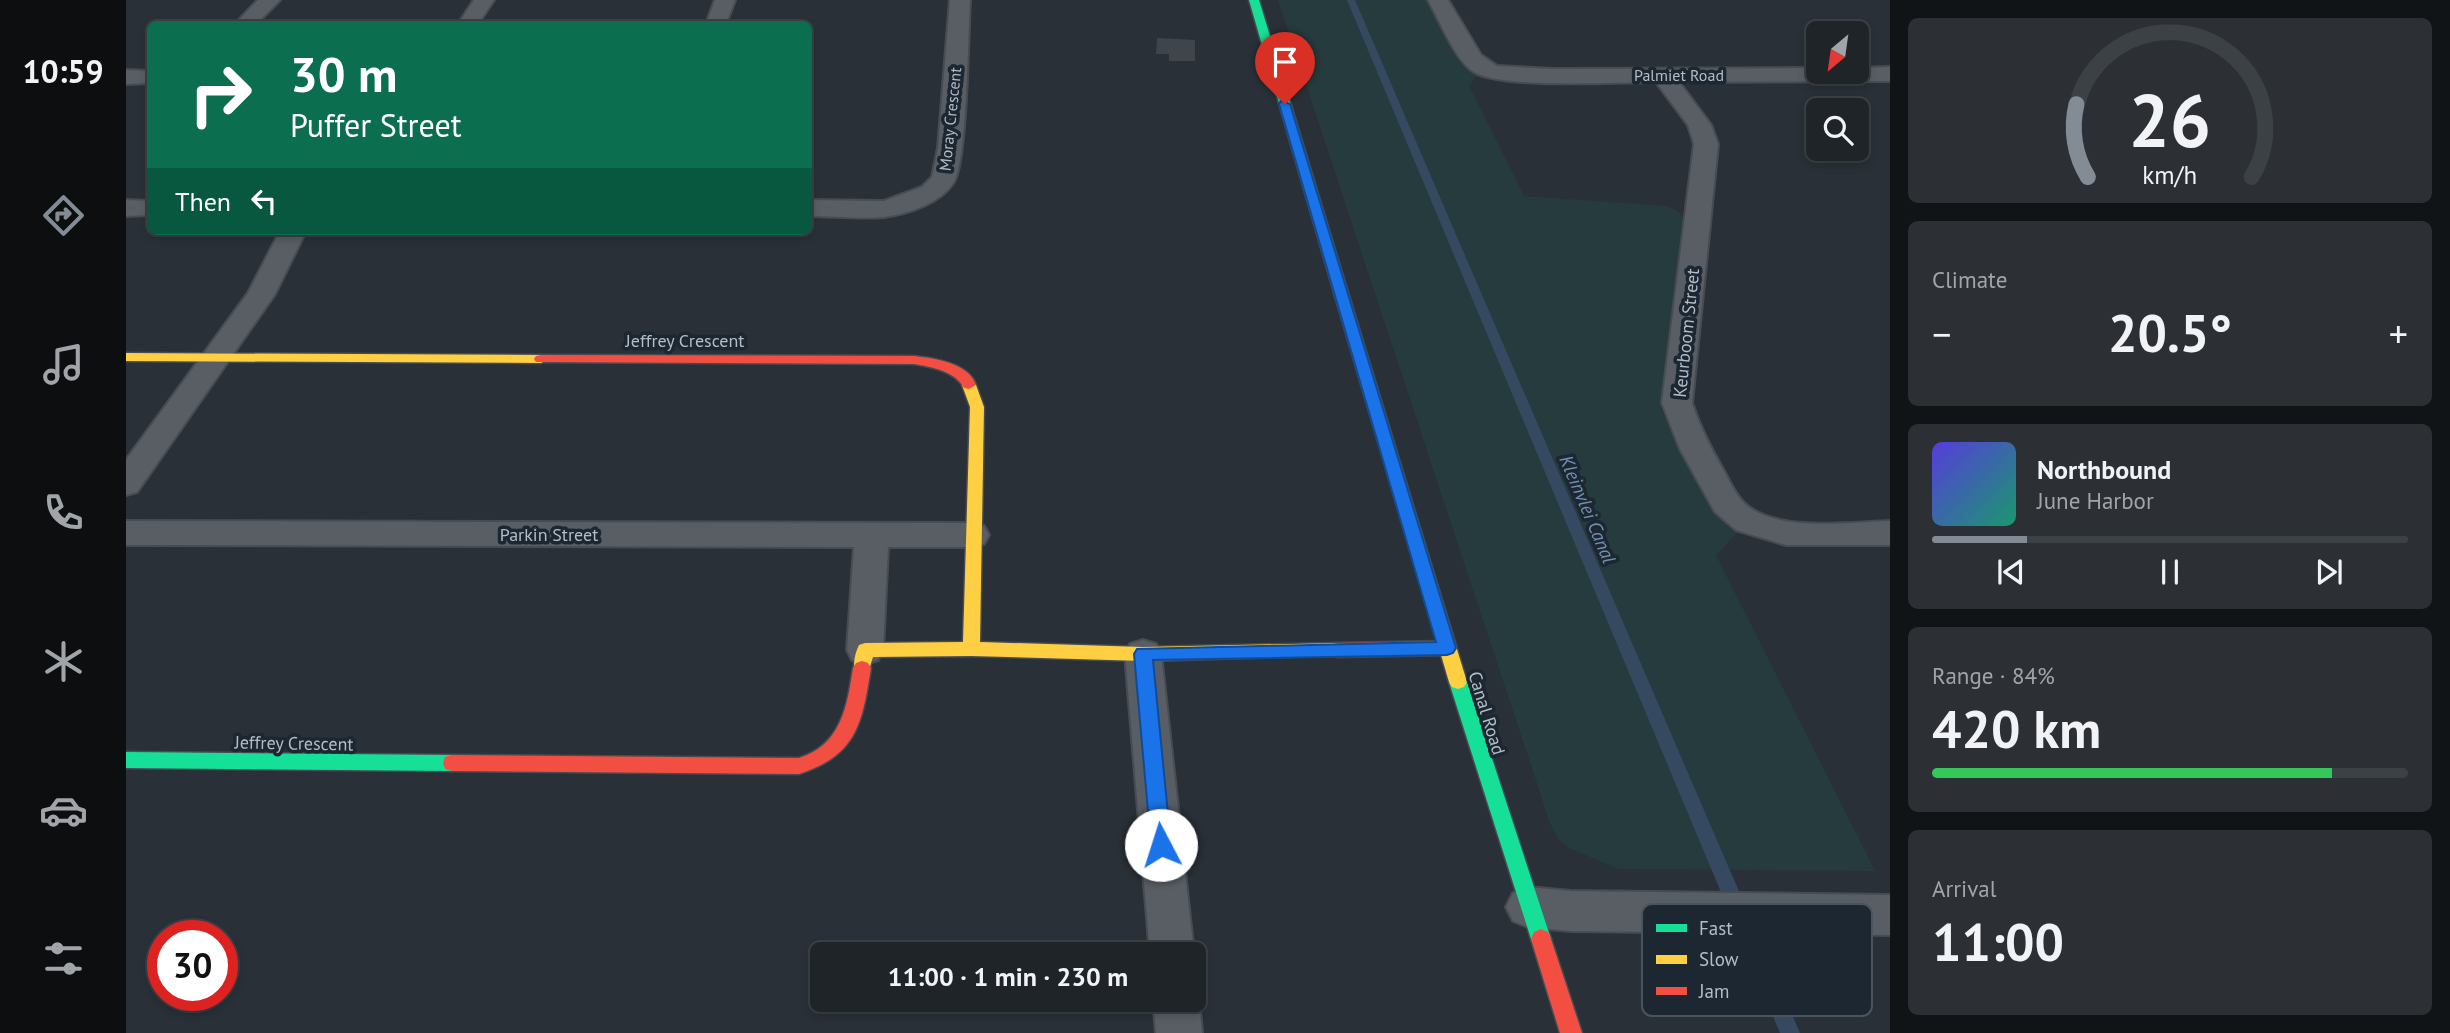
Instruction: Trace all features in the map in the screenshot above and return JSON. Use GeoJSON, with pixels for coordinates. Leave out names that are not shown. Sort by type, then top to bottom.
{"type":"FeatureCollection","features":[{"type":"Feature","properties":{"kind":"street"},"geometry":{"type":"LineString","coordinates":[[248,21],[270,0]]}},
{"type":"Feature","properties":{"kind":"street"},"geometry":{"type":"LineString","coordinates":[[470,21],[484,0]]}},
{"type":"Feature","properties":{"kind":"street"},"geometry":{"type":"LineString","coordinates":[[717,21],[725,0]]}},
{"type":"Feature","properties":{"kind":"street","name":"Moray Crescent"},"geometry":{"type":"LineString","coordinates":[[812,208],[884,209],[903,205],[931,192],[943,179],[950,148],[960,0]]}},
{"type":"Feature","properties":{"kind":"street","name":"Canal Road"},"geometry":{"type":"LineString","coordinates":[[1254,0],[1447,648],[1528,907],[1571,1033]]}},
{"type":"Feature","properties":{"kind":"street","name":"Palmiet Road"},"geometry":{"type":"LineString","coordinates":[[1438,0],[1472,60],[1482,68],[1513,75],[1890,75]]}},
{"type":"Feature","properties":{"kind":"street","name":"Keurboom Street"},"geometry":{"type":"LineString","coordinates":[[1663,76],[1699,125],[1706,144],[1677,403],[1686,433],[1728,504],[1746,522],[1781,533],[1890,534]]}},
{"type":"Feature","properties":{"kind":"street"},"geometry":{"type":"LineString","coordinates":[[126,77],[147,77]]}},
{"type":"Feature","properties":{"kind":"street"},"geometry":{"type":"LineString","coordinates":[[126,208],[147,208]]}},
{"type":"Feature","properties":{"kind":"street"},"geometry":{"type":"LineString","coordinates":[[126,484],[261,294],[291,235]]}},
{"type":"Feature","properties":{"kind":"street","name":"Jeffrey Crescent"},"geometry":{"type":"LineString","coordinates":[[126,357],[914,360],[938,363],[967,379],[976,400],[971,649]]}},
{"type":"Feature","properties":{"kind":"street","name":"Parkin Street"},"geometry":{"type":"LineString","coordinates":[[126,533],[972,535]]}},
{"type":"Feature","properties":{"kind":"street"},"geometry":{"type":"LineString","coordinates":[[872,534],[865,650],[971,649],[1143,654],[1447,648]]}},
{"type":"Feature","properties":{"kind":"street","name":"Jeffrey Crescent"},"geometry":{"type":"LineString","coordinates":[[126,760],[799,766],[823,760],[840,744],[852,718],[865,650]]}},
{"type":"Feature","properties":{"kind":"street"},"geometry":{"type":"LineString","coordinates":[[1143,654],[1171,942]]}},
{"type":"Feature","properties":{"kind":"street"},"geometry":{"type":"LineString","coordinates":[[1528,907],[1572,911],[1642,912]]}},
{"type":"Feature","properties":{"kind":"street"},"geometry":{"type":"LineString","coordinates":[[1177,1012],[1179,1033]]}},
{"type":"Feature","properties":{"kind":"green space"},"geometry":{"type":"Polygon","coordinates":[[[1278,0],[1431,0],[1479,72],[1469,86],[1524,196],[1667,206],[1678,211],[1684,218],[1661,409],[1707,501],[1741,529],[1716,555],[1875,871],[1619,869],[1571,849],[1558,839],[1550,823],[1278,0]]]}},
{"type":"Feature","properties":{"kind":"building"},"geometry":{"type":"Polygon","coordinates":[[[1157,38],[1195,40],[1195,61],[1169,61],[1169,54],[1156,54],[1157,38]]]}},
{"type":"Feature","properties":{"kind":"waterway","name":"Kleinvlei Canal"},"geometry":{"type":"LineString","coordinates":[[1351,0],[1735,904]]}},
{"type":"Feature","properties":{"kind":"waterway","name":"Kleinvlei Canal"},"geometry":{"type":"LineString","coordinates":[[1783,1016],[1790,1033]]}},
{"type":"Feature","properties":{"kind":"traffic: fast"},"geometry":{"type":"LineString","coordinates":[[1254,0],[1342,296]]}},
{"type":"Feature","properties":{"kind":"traffic: fast"},"geometry":{"type":"LineString","coordinates":[[1458,682],[1541,939]]}},
{"type":"Feature","properties":{"kind":"traffic: fast"},"geometry":{"type":"LineString","coordinates":[[126,760],[452,763]]}},
{"type":"Feature","properties":{"kind":"traffic: slow"},"geometry":{"type":"LineString","coordinates":[[1342,296],[1458,682]]}},
{"type":"Feature","properties":{"kind":"traffic: slow"},"geometry":{"type":"LineString","coordinates":[[126,357],[541,359]]}},
{"type":"Feature","properties":{"kind":"traffic: slow"},"geometry":{"type":"LineString","coordinates":[[969,385],[977,407],[971,649]]}},
{"type":"Feature","properties":{"kind":"traffic: slow"},"geometry":{"type":"LineString","coordinates":[[862,668],[865,650],[971,649],[1143,654],[1337,650]]}},
{"type":"Feature","properties":{"kind":"traffic: jam"},"geometry":{"type":"LineString","coordinates":[[541,359],[914,360],[938,363],[967,379],[969,385]]}},
{"type":"Feature","properties":{"kind":"traffic: jam"},"geometry":{"type":"LineString","coordinates":[[1337,650],[1447,648]]}},
{"type":"Feature","properties":{"kind":"traffic: jam"},"geometry":{"type":"LineString","coordinates":[[452,763],[799,766],[816,760],[840,742],[852,716],[862,668]]}},
{"type":"Feature","properties":{"kind":"traffic: jam"},"geometry":{"type":"LineString","coordinates":[[1541,939],[1571,1033]]}},
{"type":"Feature","properties":{"kind":"route"},"geometry":{"type":"LineString","coordinates":[[1161,845],[1143,654],[1447,648],[1285,104]]}}]}
